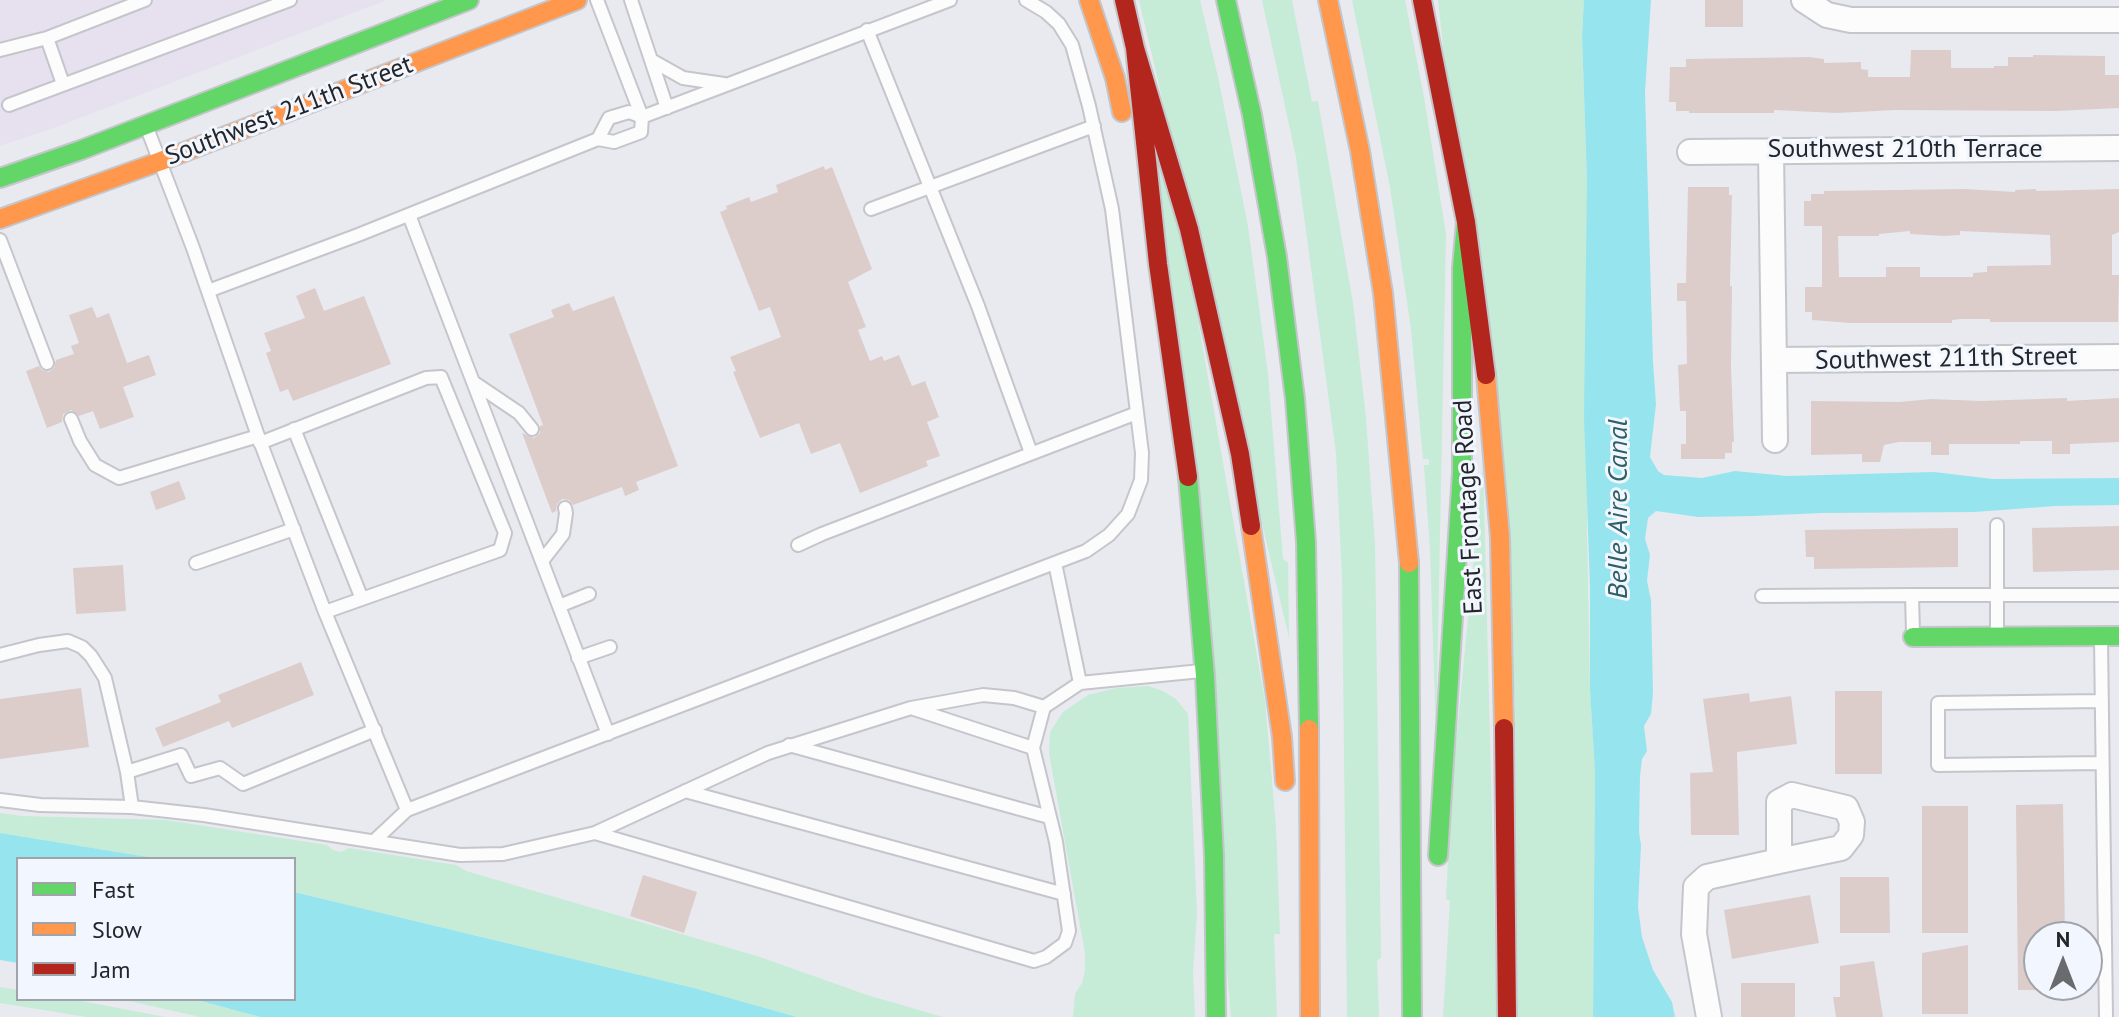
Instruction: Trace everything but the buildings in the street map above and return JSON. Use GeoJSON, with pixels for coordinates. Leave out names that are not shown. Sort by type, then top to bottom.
{"type":"FeatureCollection","features":[{"type":"Feature","properties":{"kind":"main road","name":"Southwest 211th Street"},"geometry":{"type":"LineString","coordinates":[[0,178],[469,0]]}},
{"type":"Feature","properties":{"kind":"main road","name":"Southwest 211th Street"},"geometry":{"type":"LineString","coordinates":[[0,219],[161,161],[577,0]]}},
{"type":"Feature","properties":{"kind":"main road"},"geometry":{"type":"LineString","coordinates":[[1089,0],[1115,78],[1158,264]]}},
{"type":"Feature","properties":{"kind":"main road"},"geometry":{"type":"LineString","coordinates":[[1124,0],[1135,48],[1189,229],[1240,454],[1282,737],[1286,794]]}},
{"type":"Feature","properties":{"kind":"main road"},"geometry":{"type":"LineString","coordinates":[[1226,0],[1258,147],[1277,257],[1295,399],[1308,605],[1311,832],[1308,1017]]}},
{"type":"Feature","properties":{"kind":"main road"},"geometry":{"type":"LineString","coordinates":[[1328,0],[1360,151],[1383,293],[1409,560],[1412,1017]]}},
{"type":"Feature","properties":{"kind":"main road","name":"East Frontage Road"},"geometry":{"type":"LineString","coordinates":[[1422,0],[1466,222],[1491,413],[1500,537],[1507,1017]]}},
{"type":"Feature","properties":{"kind":"main road"},"geometry":{"type":"LineString","coordinates":[[1135,48],[1158,264],[1185,444],[1205,671],[1214,856],[1216,1017]]}},
{"type":"Feature","properties":{"kind":"main road"},"geometry":{"type":"LineString","coordinates":[[1437,879],[1462,472],[1462,268],[1466,222]]}},
{"type":"Feature","properties":{"kind":"main road"},"geometry":{"type":"LineString","coordinates":[[1913,637],[2110,636]]}},
{"type":"Feature","properties":{"kind":"main road"},"geometry":{"type":"LineString","coordinates":[[1291,864],[1308,1017]]}},
{"type":"Feature","properties":{"kind":"main road"},"geometry":{"type":"LineString","coordinates":[[1422,1017],[1429,1004],[1431,974]]}},
{"type":"Feature","properties":{"kind":"street"},"geometry":{"type":"LineString","coordinates":[[1806,2],[1827,15],[1863,21],[2119,20]]}},
{"type":"Feature","properties":{"kind":"street","name":"Southwest 210th Terrace"},"geometry":{"type":"LineString","coordinates":[[1690,152],[2119,148]]}},
{"type":"Feature","properties":{"kind":"street"},"geometry":{"type":"LineString","coordinates":[[1771,151],[1775,440]]}},
{"type":"Feature","properties":{"kind":"street","name":"Southwest 211th Street"},"geometry":{"type":"LineString","coordinates":[[1774,360],[2119,357]]}},
{"type":"Feature","properties":{"kind":"street"},"geometry":{"type":"LineString","coordinates":[[1709,1017],[1694,934],[1696,887],[1707,877],[1779,861]]}},
{"type":"Feature","properties":{"kind":"lane"},"geometry":{"type":"LineString","coordinates":[[0,50],[47,38],[145,0]]}},
{"type":"Feature","properties":{"kind":"lane"},"geometry":{"type":"LineString","coordinates":[[9,105],[290,0]]}},
{"type":"Feature","properties":{"kind":"lane"},"geometry":{"type":"LineString","coordinates":[[208,291],[598,139],[614,142],[641,132],[642,117],[597,0]]}},
{"type":"Feature","properties":{"kind":"lane"},"geometry":{"type":"LineString","coordinates":[[631,0],[667,108]]}},
{"type":"Feature","properties":{"kind":"lane"},"geometry":{"type":"LineString","coordinates":[[598,139],[609,118],[629,112],[642,117],[950,0]]}},
{"type":"Feature","properties":{"kind":"lane"},"geometry":{"type":"LineString","coordinates":[[374,841],[407,810],[1099,544],[1128,514],[1138,492],[1142,469],[1112,209],[1072,45],[1066,33],[1046,12],[1026,0]]}},
{"type":"Feature","properties":{"kind":"lane"},"geometry":{"type":"LineString","coordinates":[[867,30],[978,306],[1031,453]]}},
{"type":"Feature","properties":{"kind":"lane"},"geometry":{"type":"LineString","coordinates":[[47,38],[63,84]]}},
{"type":"Feature","properties":{"kind":"lane"},"geometry":{"type":"LineString","coordinates":[[651,60],[683,78],[727,85]]}},
{"type":"Feature","properties":{"kind":"lane"},"geometry":{"type":"LineString","coordinates":[[146,125],[259,439],[325,612],[407,810]]}},
{"type":"Feature","properties":{"kind":"lane"},"geometry":{"type":"LineString","coordinates":[[871,209],[1094,126]]}},
{"type":"Feature","properties":{"kind":"lane"},"geometry":{"type":"LineString","coordinates":[[409,215],[608,734]]}},
{"type":"Feature","properties":{"kind":"lane"},"geometry":{"type":"LineString","coordinates":[[0,240],[47,363]]}},
{"type":"Feature","properties":{"kind":"lane"},"geometry":{"type":"LineString","coordinates":[[71,419],[95,465],[119,478],[294,429],[426,378],[441,377],[505,533],[500,550],[325,612]]}},
{"type":"Feature","properties":{"kind":"lane"},"geometry":{"type":"LineString","coordinates":[[473,382],[519,413],[532,429]]}},
{"type":"Feature","properties":{"kind":"lane"},"geometry":{"type":"LineString","coordinates":[[798,545],[1137,413]]}},
{"type":"Feature","properties":{"kind":"lane"},"geometry":{"type":"LineString","coordinates":[[294,429],[362,599]]}},
{"type":"Feature","properties":{"kind":"lane"},"geometry":{"type":"LineString","coordinates":[[542,561],[563,534],[565,508]]}},
{"type":"Feature","properties":{"kind":"lane"},"geometry":{"type":"LineString","coordinates":[[1997,525],[1997,637]]}},
{"type":"Feature","properties":{"kind":"lane"},"geometry":{"type":"LineString","coordinates":[[196,563],[294,529]]}},
{"type":"Feature","properties":{"kind":"lane"},"geometry":{"type":"LineString","coordinates":[[1055,563],[1080,683]]}},
{"type":"Feature","properties":{"kind":"lane"},"geometry":{"type":"LineString","coordinates":[[559,606],[589,594]]}},
{"type":"Feature","properties":{"kind":"lane"},"geometry":{"type":"LineString","coordinates":[[1912,595],[1913,637]]}},
{"type":"Feature","properties":{"kind":"lane"},"geometry":{"type":"LineString","coordinates":[[1762,596],[2119,595]]}},
{"type":"Feature","properties":{"kind":"lane"},"geometry":{"type":"LineString","coordinates":[[2106,1017],[2102,701],[2110,636]]}},
{"type":"Feature","properties":{"kind":"lane"},"geometry":{"type":"LineString","coordinates":[[0,655],[68,641],[82,647],[91,656],[105,678],[132,807]]}},
{"type":"Feature","properties":{"kind":"lane"},"geometry":{"type":"LineString","coordinates":[[578,658],[610,647]]}},
{"type":"Feature","properties":{"kind":"lane"},"geometry":{"type":"LineString","coordinates":[[595,833],[1034,961],[1046,957],[1065,943],[1069,931],[1033,748],[1044,707],[1080,683],[1205,671]]}},
{"type":"Feature","properties":{"kind":"lane"},"geometry":{"type":"LineString","coordinates":[[0,800],[40,805],[132,807],[219,817],[460,855],[503,854],[595,833],[768,753],[911,708],[983,695],[1014,698],[1044,707]]}},
{"type":"Feature","properties":{"kind":"lane"},"geometry":{"type":"LineString","coordinates":[[2102,701],[1938,703],[1938,765],[2102,763]]}},
{"type":"Feature","properties":{"kind":"lane"},"geometry":{"type":"LineString","coordinates":[[911,708],[1033,748]]}},
{"type":"Feature","properties":{"kind":"lane"},"geometry":{"type":"LineString","coordinates":[[127,772],[181,755],[191,776],[220,768],[243,784],[375,730]]}},
{"type":"Feature","properties":{"kind":"lane"},"geometry":{"type":"LineString","coordinates":[[789,745],[1049,817]]}},
{"type":"Feature","properties":{"kind":"lane"},"geometry":{"type":"LineString","coordinates":[[685,791],[1064,894]]}},
{"type":"Feature","properties":{"kind":"shaded area"},"geometry":{"type":"Polygon","coordinates":[[[0,0],[387,0],[0,146],[0,0]]]}},
{"type":"Feature","properties":{"kind":"green space"},"geometry":{"type":"Polygon","coordinates":[[[1139,0],[1200,0],[1248,226],[1268,374],[1283,559],[1288,563],[1289,638],[1139,0]]]}},
{"type":"Feature","properties":{"kind":"green space"},"geometry":{"type":"Polygon","coordinates":[[[1262,0],[1292,0],[1312,102],[1318,101],[1353,303],[1366,418],[1375,544],[1381,958],[1377,960],[1379,1017],[1347,1017],[1342,577],[1336,453],[1296,157],[1262,0]]]}},
{"type":"Feature","properties":{"kind":"green space"},"geometry":{"type":"Polygon","coordinates":[[[1352,0],[1405,0],[1446,234],[1436,735],[1424,465],[1429,465],[1429,459],[1423,459],[1411,329],[1390,187],[1352,0]]]}},
{"type":"Feature","properties":{"kind":"green space"},"geometry":{"type":"Polygon","coordinates":[[[1438,0],[1584,0],[1587,528],[1595,772],[1593,1017],[1518,1017],[1515,700],[1438,0]]]}},
{"type":"Feature","properties":{"kind":"green space"},"geometry":{"type":"Polygon","coordinates":[[[1158,163],[1185,247],[1265,701],[1276,827],[1280,934],[1274,934],[1277,1017],[1231,1017],[1158,163]]]}},
{"type":"Feature","properties":{"kind":"green space"},"geometry":{"type":"Polygon","coordinates":[[[1483,463],[1497,1017],[1443,1017],[1450,901],[1446,899],[1452,784],[1483,463]]]}},
{"type":"Feature","properties":{"kind":"green space"},"geometry":{"type":"Polygon","coordinates":[[[1148,686],[1176,699],[1188,714],[1197,913],[1193,972],[1195,1017],[1073,1017],[1075,994],[1085,971],[1085,953],[1049,753],[1050,732],[1063,712],[1088,695],[1116,688],[1148,686]]]}},
{"type":"Feature","properties":{"kind":"green space"},"geometry":{"type":"Polygon","coordinates":[[[0,813],[166,820],[327,845],[341,852],[349,848],[456,865],[466,871],[760,957],[867,995],[943,1017],[797,1017],[694,988],[296,892],[296,857],[147,857],[0,833],[0,813]]]}},
{"type":"Feature","properties":{"kind":"green space"},"geometry":{"type":"Polygon","coordinates":[[[0,987],[16,990],[16,1001],[81,1001],[165,1017],[87,1017],[0,1003],[0,987]]]}},
{"type":"Feature","properties":{"kind":"green space"},"geometry":{"type":"Polygon","coordinates":[[[130,1001],[201,1001],[260,1017],[200,1017],[130,1001]]]}},
{"type":"Feature","properties":{"kind":"water","name":"Belle Aire Canal"},"geometry":{"type":"Polygon","coordinates":[[[1584,0],[1651,0],[1645,93],[1656,404],[1650,457],[1658,471],[1664,475],[1702,478],[1735,471],[1787,476],[1934,472],[1993,479],[2119,478],[2119,505],[1975,512],[1698,517],[1656,511],[1648,518],[1645,539],[1650,555],[1647,581],[1651,600],[1653,692],[1651,714],[1644,726],[1647,751],[1642,759],[1640,776],[1638,907],[1642,937],[1653,970],[1672,1002],[1675,1017],[1593,1017],[1595,772],[1590,690],[1584,417],[1587,182],[1582,36],[1584,0]]]}},
{"type":"Feature","properties":{"kind":"water"},"geometry":{"type":"Polygon","coordinates":[[[0,833],[147,857],[16,857],[16,963],[0,960],[0,833]]]}},
{"type":"Feature","properties":{"kind":"water"},"geometry":{"type":"Polygon","coordinates":[[[296,892],[694,988],[797,1017],[260,1017],[201,1001],[296,1001],[296,892]]]}},
{"type":"Feature","properties":{"kind":"traffic: fast"},"geometry":{"type":"LineString","coordinates":[[0,178],[81,150],[469,0]]}},
{"type":"Feature","properties":{"kind":"traffic: fast"},"geometry":{"type":"LineString","coordinates":[[1226,0],[1252,115],[1277,257],[1295,399],[1306,542],[1309,729]]}},
{"type":"Feature","properties":{"kind":"traffic: fast"},"geometry":{"type":"LineString","coordinates":[[1438,856],[1462,472],[1462,268],[1466,222]]}},
{"type":"Feature","properties":{"kind":"traffic: fast"},"geometry":{"type":"LineString","coordinates":[[1188,477],[1205,676],[1214,856],[1216,1017]]}},
{"type":"Feature","properties":{"kind":"traffic: fast"},"geometry":{"type":"LineString","coordinates":[[1409,563],[1412,1017]]}},
{"type":"Feature","properties":{"kind":"traffic: fast"},"geometry":{"type":"LineString","coordinates":[[1913,637],[2119,636]]}},
{"type":"Feature","properties":{"kind":"traffic: slow"},"geometry":{"type":"LineString","coordinates":[[0,219],[161,161],[577,0]]}},
{"type":"Feature","properties":{"kind":"traffic: slow"},"geometry":{"type":"LineString","coordinates":[[1089,0],[1115,78],[1122,112]]}},
{"type":"Feature","properties":{"kind":"traffic: slow"},"geometry":{"type":"LineString","coordinates":[[1328,0],[1360,151],[1383,293],[1409,563]]}},
{"type":"Feature","properties":{"kind":"traffic: slow"},"geometry":{"type":"LineString","coordinates":[[1486,375],[1500,537],[1504,728]]}},
{"type":"Feature","properties":{"kind":"traffic: slow"},"geometry":{"type":"LineString","coordinates":[[1251,526],[1282,737],[1285,781]]}},
{"type":"Feature","properties":{"kind":"traffic: slow"},"geometry":{"type":"LineString","coordinates":[[1309,729],[1310,1017]]}},
{"type":"Feature","properties":{"kind":"traffic: jam"},"geometry":{"type":"LineString","coordinates":[[1124,0],[1135,48],[1158,264],[1188,477]]}},
{"type":"Feature","properties":{"kind":"traffic: jam"},"geometry":{"type":"LineString","coordinates":[[1422,0],[1466,222],[1486,375]]}},
{"type":"Feature","properties":{"kind":"traffic: jam"},"geometry":{"type":"LineString","coordinates":[[1135,48],[1189,229],[1240,454],[1251,526]]}},
{"type":"Feature","properties":{"kind":"traffic: jam"},"geometry":{"type":"LineString","coordinates":[[1504,728],[1507,1017]]}}]}
